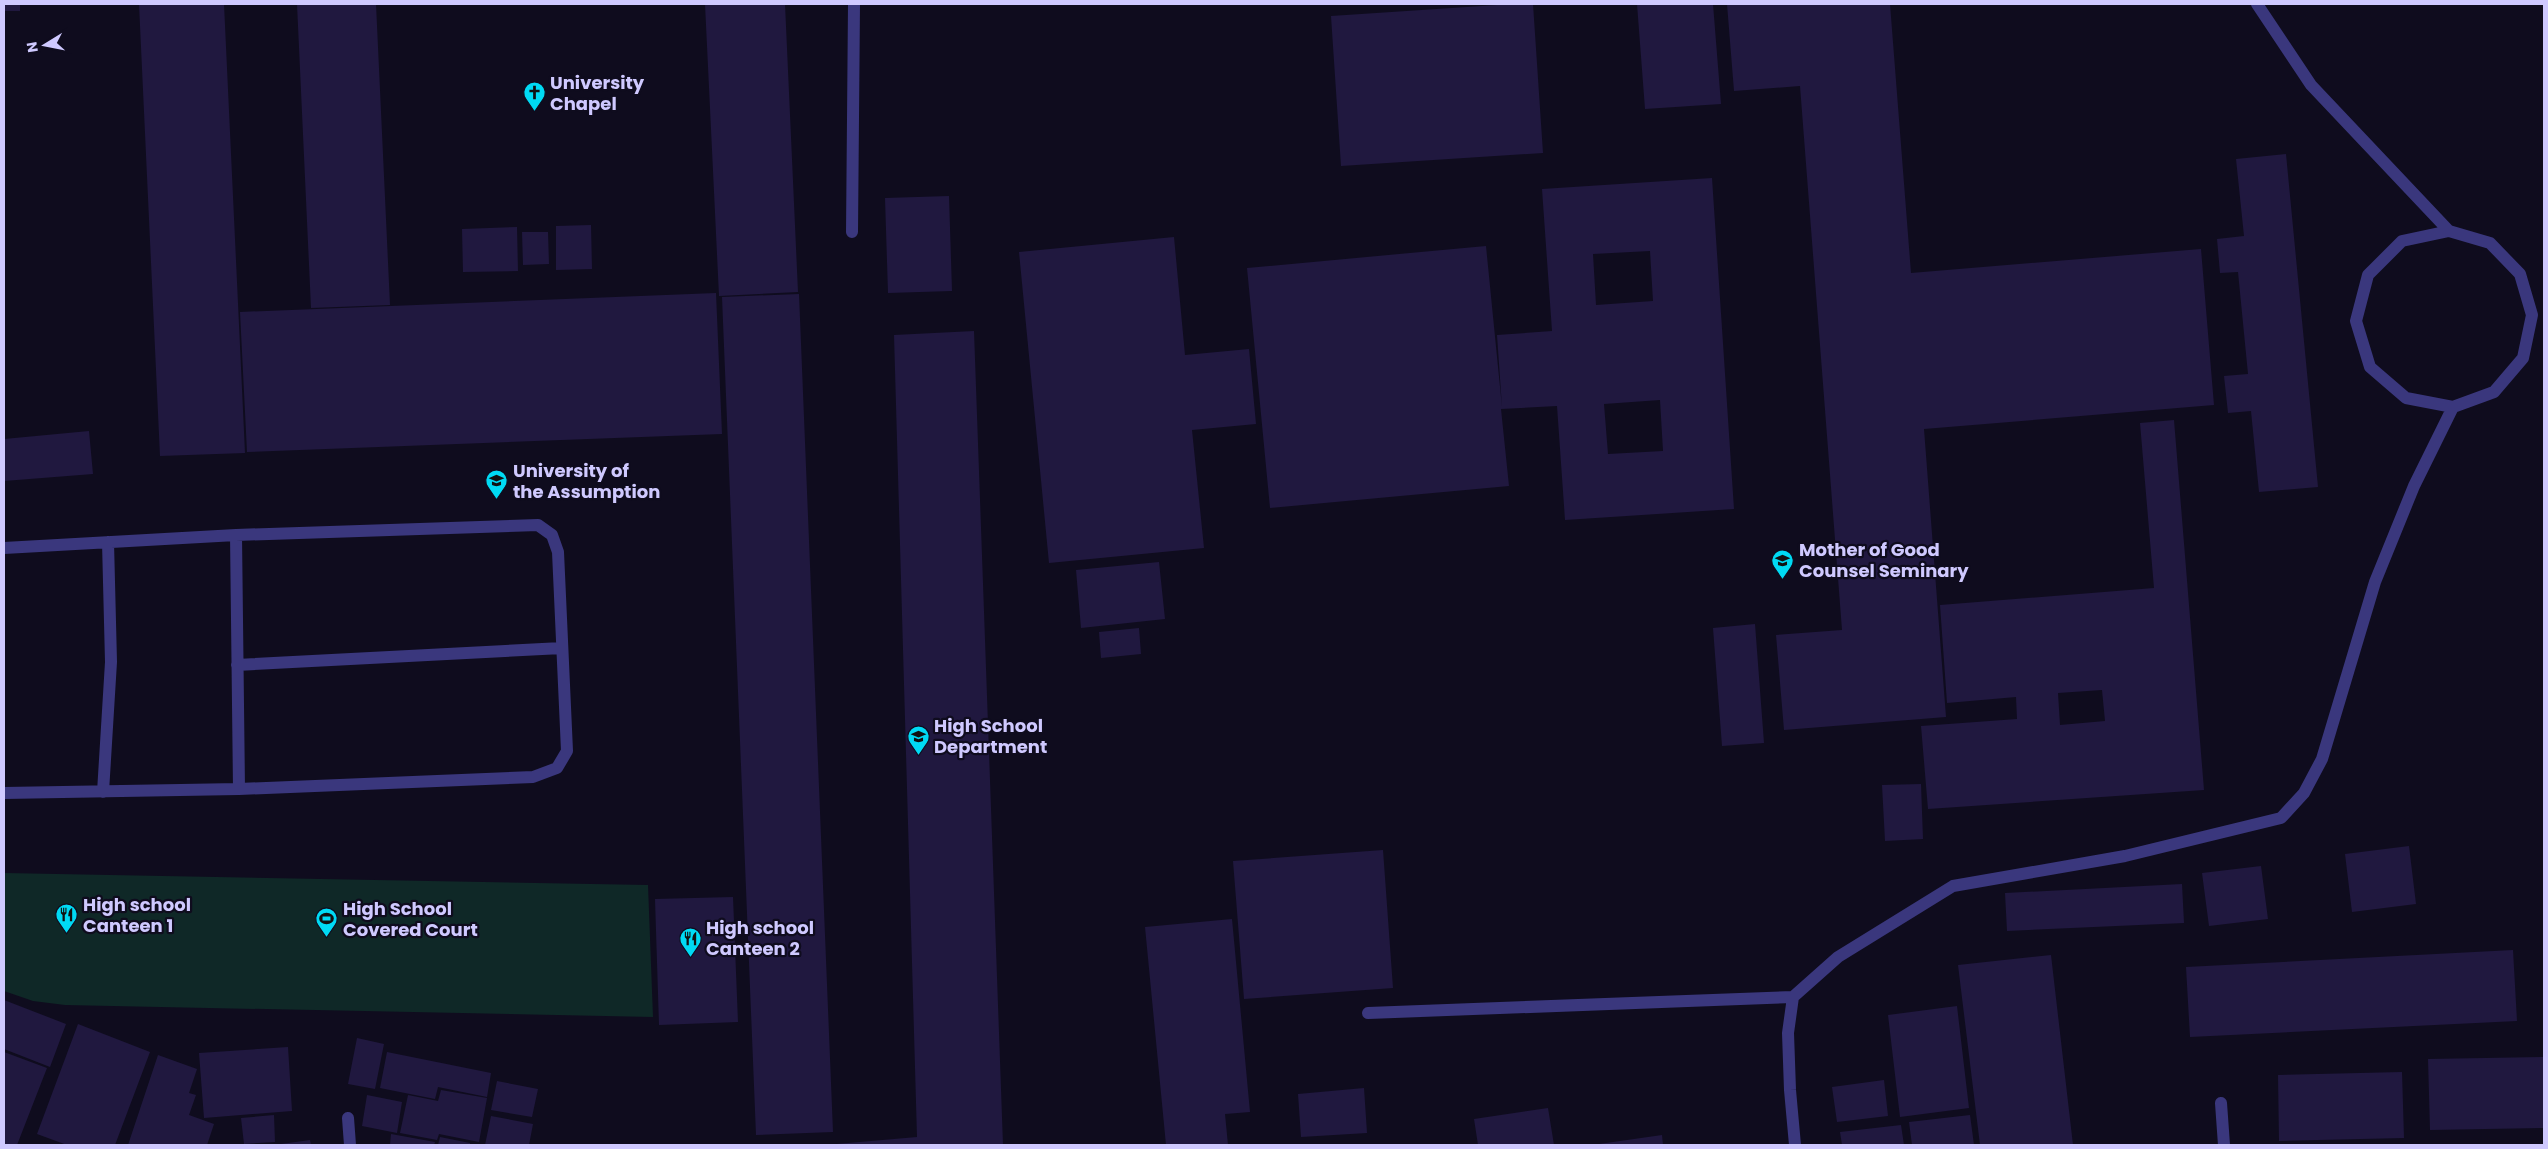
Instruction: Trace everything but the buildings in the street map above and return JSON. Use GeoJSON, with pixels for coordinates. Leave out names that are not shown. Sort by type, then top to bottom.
{"type":"FeatureCollection","features":[{"type":"Feature","properties":{"kind":"street"},"geometry":{"type":"LineString","coordinates":[[852,232],[854,4]]}},
{"type":"Feature","properties":{"kind":"street"},"geometry":{"type":"LineString","coordinates":[[2257,4],[2311,85],[2449,231]]}},
{"type":"Feature","properties":{"kind":"street"},"geometry":{"type":"LineString","coordinates":[[2449,231],[2490,243],[2520,274],[2538,315],[2523,358],[2494,392],[2453,407],[2406,398],[2370,367],[2356,321],[2368,275],[2402,241],[2449,231]]}},
{"type":"Feature","properties":{"kind":"street"},"geometry":{"type":"LineString","coordinates":[[1368,1014],[1793,997],[1838,957],[1953,886],[2125,856],[2281,818],[2304,793],[2322,759],[2375,582],[2414,486],[2453,407]]}},
{"type":"Feature","properties":{"kind":"street"},"geometry":{"type":"LineString","coordinates":[[4,548],[236,535],[538,525],[552,535],[558,552],[567,751],[558,768],[533,777],[239,789],[4,793]]}},
{"type":"Feature","properties":{"kind":"street"},"geometry":{"type":"LineString","coordinates":[[236,535],[239,789]]}},
{"type":"Feature","properties":{"kind":"street"},"geometry":{"type":"LineString","coordinates":[[103,792],[111,662],[108,542]]}},
{"type":"Feature","properties":{"kind":"street"},"geometry":{"type":"LineString","coordinates":[[237,665],[562,648]]}},
{"type":"Feature","properties":{"kind":"street"},"geometry":{"type":"LineString","coordinates":[[1793,997],[1788,1033],[1790,1090],[1795,1145]]}},
{"type":"Feature","properties":{"kind":"street"},"geometry":{"type":"LineString","coordinates":[[2221,1103],[2224,1145]]}},
{"type":"Feature","properties":{"kind":"street"},"geometry":{"type":"LineString","coordinates":[[348,1118],[350,1145]]}},
{"type":"Feature","properties":{"kind":"green space","name":"High School Covered Court"},"geometry":{"type":"Polygon","coordinates":[[[4,873],[648,885],[653,1017],[65,1005],[33,1001],[4,991],[4,873]]]}},
{"type":"Feature","properties":{"kind":"place","name":"University Chapel"},"geometry":{"type":"Point","coordinates":[534,112]}},
{"type":"Feature","properties":{"kind":"place","name":"University of the Assumption"},"geometry":{"type":"Point","coordinates":[497,500]}},
{"type":"Feature","properties":{"kind":"place","name":"Mother of Good Counsel Seminary"},"geometry":{"type":"Point","coordinates":[1783,579]}},
{"type":"Feature","properties":{"kind":"place","name":"High School Department"},"geometry":{"type":"Point","coordinates":[918,755]}},
{"type":"Feature","properties":{"kind":"place","name":"High school Canteen 1"},"geometry":{"type":"Point","coordinates":[67,934]}},
{"type":"Feature","properties":{"kind":"place","name":"High School Covered Court"},"geometry":{"type":"Point","coordinates":[327,938]}},
{"type":"Feature","properties":{"kind":"place","name":"High school Canteen 2"},"geometry":{"type":"Point","coordinates":[690,957]}}]}
